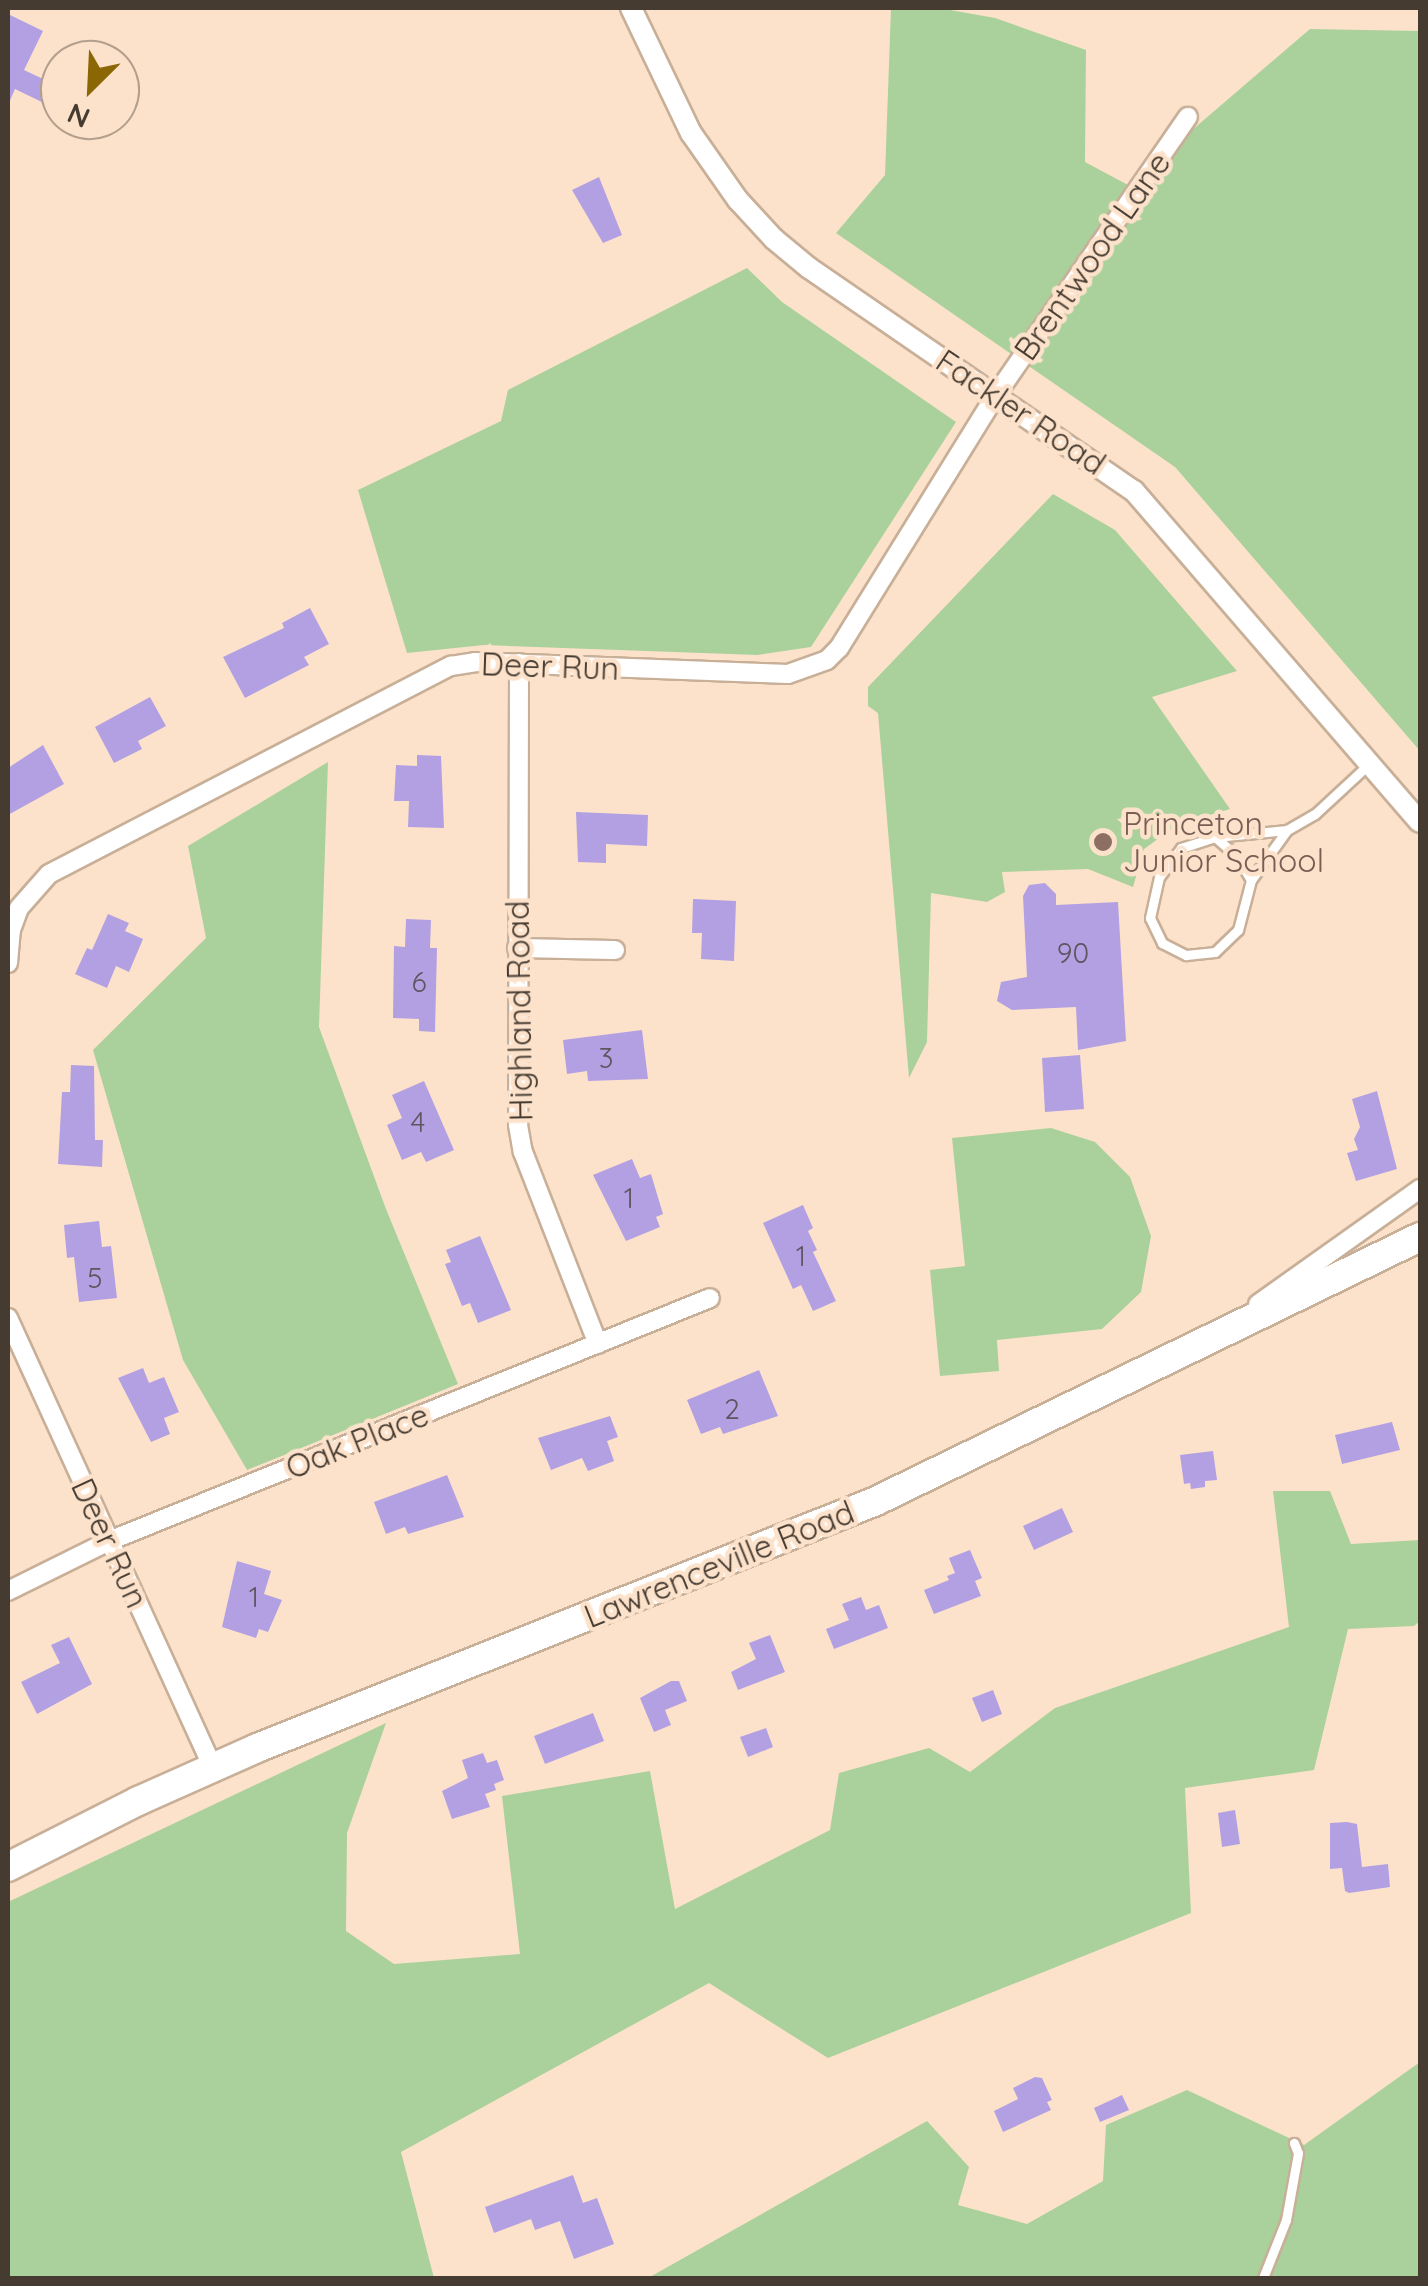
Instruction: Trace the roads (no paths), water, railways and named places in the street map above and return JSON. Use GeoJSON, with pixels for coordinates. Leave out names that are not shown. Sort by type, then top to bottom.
{"type":"FeatureCollection","features":[{"type":"Feature","properties":{"kind":"highway","name":"Lawrenceville Road"},"geometry":{"type":"LineString","coordinates":[[8,1867],[213,1767],[876,1501],[1420,1237]]}},
{"type":"Feature","properties":{"kind":"street","name":"Fackler Road"},"geometry":{"type":"LineString","coordinates":[[631,8],[692,133],[750,213],[809,268],[1134,491],[1420,822]]}},
{"type":"Feature","properties":{"kind":"street","name":"Brentwood Lane"},"geometry":{"type":"LineString","coordinates":[[996,395],[1188,117]]}},
{"type":"Feature","properties":{"kind":"street","name":"Deer Run"},"geometry":{"type":"LineString","coordinates":[[8,963],[11,930],[19,908],[49,874],[428,676],[475,662],[788,674],[826,660],[838,648],[996,395]]}},
{"type":"Feature","properties":{"kind":"street","name":"Highland Road"},"geometry":{"type":"LineString","coordinates":[[519,663],[518,1125],[524,1152],[598,1344]]}},
{"type":"Feature","properties":{"kind":"street"},"geometry":{"type":"LineString","coordinates":[[518,948],[614,950]]}},
{"type":"Feature","properties":{"kind":"street"},"geometry":{"type":"LineString","coordinates":[[1193,1350],[1420,1189]]}},
{"type":"Feature","properties":{"kind":"street","name":"Oak Place"},"geometry":{"type":"LineString","coordinates":[[8,1591],[109,1541],[710,1298]]}},
{"type":"Feature","properties":{"kind":"street","name":"Deer Run"},"geometry":{"type":"LineString","coordinates":[[8,1318],[213,1767]]}},
{"type":"Feature","properties":{"kind":"lane"},"geometry":{"type":"LineString","coordinates":[[1287,830],[1251,880],[1238,930],[1215,952],[1186,955],[1162,944],[1150,918],[1159,877],[1181,848],[1215,837],[1287,830],[1315,814],[1370,764]]}},
{"type":"Feature","properties":{"kind":"lane"},"geometry":{"type":"LineString","coordinates":[[1215,837],[1236,856],[1251,880]]}},
{"type":"Feature","properties":{"kind":"lane"},"geometry":{"type":"LineString","coordinates":[[1263,2278],[1286,2220],[1298,2153],[1294,2143]]}},
{"type":"Feature","properties":{"kind":"place","name":"Princeton Junior School"},"geometry":{"type":"Point","coordinates":[1103,842]}}]}
